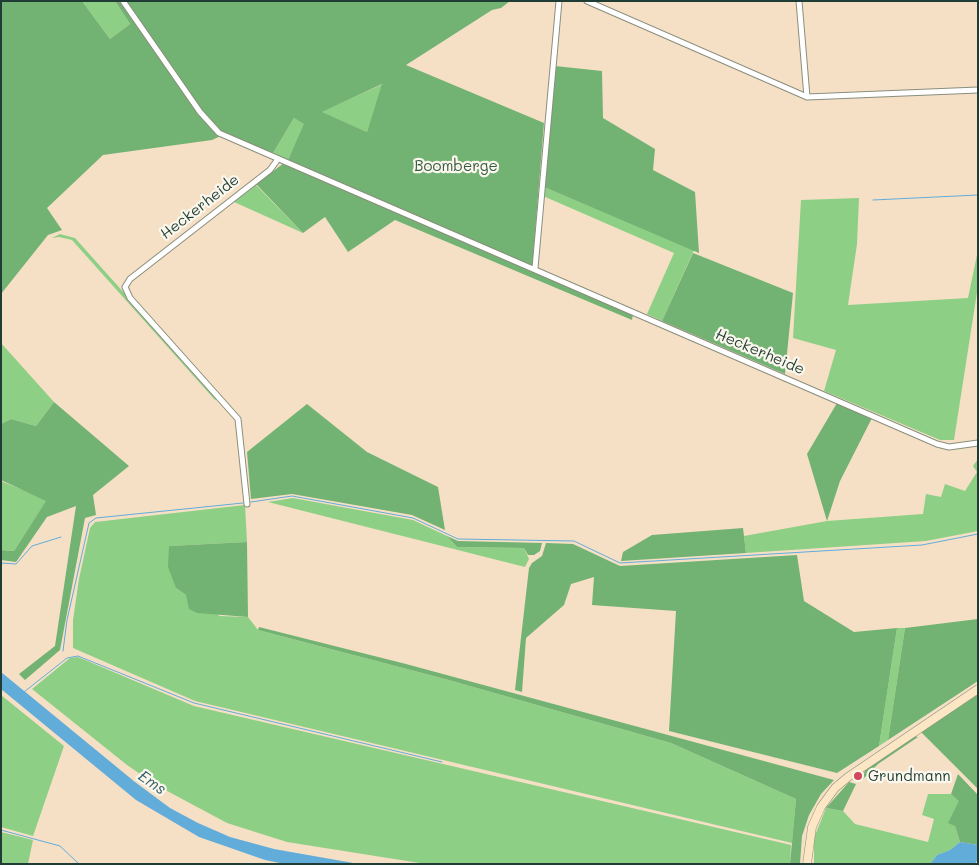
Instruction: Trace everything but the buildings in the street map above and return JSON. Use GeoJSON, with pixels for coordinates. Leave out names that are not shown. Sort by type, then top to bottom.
{"type":"FeatureCollection","features":[{"type":"Feature","properties":{"kind":"main road"},"geometry":{"type":"LineString","coordinates":[[807,864],[812,827],[828,797],[848,777],[978,689]]}},
{"type":"Feature","properties":{"kind":"street"},"geometry":{"type":"LineString","coordinates":[[123,1],[200,112],[215,130],[278,159]]}},
{"type":"Feature","properties":{"kind":"street"},"geometry":{"type":"LineString","coordinates":[[535,268],[559,1]]}},
{"type":"Feature","properties":{"kind":"street"},"geometry":{"type":"LineString","coordinates":[[587,1],[807,97],[978,90]]}},
{"type":"Feature","properties":{"kind":"street"},"geometry":{"type":"LineString","coordinates":[[799,1],[807,97]]}},
{"type":"Feature","properties":{"kind":"street","name":"Heckerheide"},"geometry":{"type":"LineString","coordinates":[[247,504],[238,418],[130,298],[125,287],[130,279],[270,170],[278,159],[535,268],[937,444],[949,447],[978,443]]}},
{"type":"Feature","properties":{"kind":"green space","name":"Boomberge"},"geometry":{"type":"Polygon","coordinates":[[[1,1],[82,1],[110,39],[130,24],[115,1],[510,1],[501,8],[492,10],[406,65],[544,123],[532,269],[633,314],[632,320],[395,220],[348,252],[325,217],[303,233],[256,184],[288,160],[304,124],[294,118],[273,153],[225,134],[212,140],[103,155],[47,208],[62,230],[48,235],[1,294],[1,1]],[[382,84],[322,112],[367,132],[382,84]]]}},
{"type":"Feature","properties":{"kind":"green space"},"geometry":{"type":"Polygon","coordinates":[[[82,1],[115,1],[130,24],[110,39],[82,1]]]}},
{"type":"Feature","properties":{"kind":"green space"},"geometry":{"type":"Polygon","coordinates":[[[555,66],[602,71],[603,118],[655,149],[653,170],[695,192],[699,253],[544,187],[555,66]]]}},
{"type":"Feature","properties":{"kind":"green space"},"geometry":{"type":"Polygon","coordinates":[[[383,84],[367,132],[321,112],[383,84]]]}},
{"type":"Feature","properties":{"kind":"green space"},"geometry":{"type":"Polygon","coordinates":[[[294,118],[305,124],[288,160],[273,153],[294,118]]]}},
{"type":"Feature","properties":{"kind":"green space"},"geometry":{"type":"Polygon","coordinates":[[[256,185],[303,233],[234,202],[256,185]]]}},
{"type":"Feature","properties":{"kind":"green space"},"geometry":{"type":"Polygon","coordinates":[[[544,187],[694,250],[662,321],[647,314],[674,253],[543,196],[544,187]]]}},
{"type":"Feature","properties":{"kind":"green space"},"geometry":{"type":"Polygon","coordinates":[[[859,198],[857,244],[848,305],[968,298],[978,250],[978,286],[954,440],[940,440],[824,391],[836,350],[793,338],[801,200],[859,198]]]}},
{"type":"Feature","properties":{"kind":"green space"},"geometry":{"type":"Polygon","coordinates":[[[60,234],[75,238],[218,398],[215,400],[72,240],[59,237],[52,238],[60,234]]]}},
{"type":"Feature","properties":{"kind":"green space"},"geometry":{"type":"Polygon","coordinates":[[[693,253],[793,293],[785,374],[662,321],[693,253]]]}},
{"type":"Feature","properties":{"kind":"green space"},"geometry":{"type":"Polygon","coordinates":[[[1,343],[54,402],[36,426],[11,419],[1,424],[1,343]]]}},
{"type":"Feature","properties":{"kind":"green space"},"geometry":{"type":"Polygon","coordinates":[[[54,402],[129,466],[93,495],[96,515],[85,518],[60,650],[25,680],[19,674],[55,646],[76,506],[47,517],[16,562],[1,560],[1,550],[14,551],[46,501],[1,480],[1,424],[11,419],[36,426],[54,402]]]}},
{"type":"Feature","properties":{"kind":"green space"},"geometry":{"type":"Polygon","coordinates":[[[837,403],[872,418],[840,481],[827,521],[807,454],[837,403]]]}},
{"type":"Feature","properties":{"kind":"green space"},"geometry":{"type":"Polygon","coordinates":[[[307,404],[367,452],[438,487],[445,530],[412,515],[292,494],[251,499],[247,452],[307,404]]]}},
{"type":"Feature","properties":{"kind":"green space"},"geometry":{"type":"Polygon","coordinates":[[[978,459],[978,531],[926,541],[746,553],[744,536],[827,521],[923,514],[926,494],[941,497],[945,484],[965,491],[977,472],[973,466],[978,459]]]}},
{"type":"Feature","properties":{"kind":"green space"},"geometry":{"type":"Polygon","coordinates":[[[1,481],[47,500],[14,551],[1,550],[1,481]]]}},
{"type":"Feature","properties":{"kind":"green space"},"geometry":{"type":"Polygon","coordinates":[[[293,498],[413,520],[447,536],[457,547],[524,548],[529,559],[525,567],[268,502],[293,498]]]}},
{"type":"Feature","properties":{"kind":"green space"},"geometry":{"type":"Polygon","coordinates":[[[245,505],[247,542],[169,546],[176,588],[220,616],[248,617],[258,630],[445,679],[671,743],[796,799],[792,843],[195,701],[73,648],[73,620],[79,579],[90,528],[95,522],[245,505]]]}},
{"type":"Feature","properties":{"kind":"green space"},"geometry":{"type":"Polygon","coordinates":[[[743,528],[746,553],[621,561],[623,552],[652,535],[743,528]]]}},
{"type":"Feature","properties":{"kind":"green space"},"geometry":{"type":"Polygon","coordinates":[[[447,536],[458,541],[542,543],[540,551],[534,555],[528,555],[524,548],[457,547],[447,536]]]}},
{"type":"Feature","properties":{"kind":"green space"},"geometry":{"type":"Polygon","coordinates":[[[247,542],[248,617],[197,613],[189,609],[186,595],[176,588],[168,567],[169,546],[247,542]]]}},
{"type":"Feature","properties":{"kind":"green space"},"geometry":{"type":"Polygon","coordinates":[[[546,543],[573,544],[620,566],[797,555],[804,601],[854,632],[897,628],[879,746],[837,773],[669,731],[676,611],[592,605],[594,577],[571,584],[564,605],[526,638],[522,692],[515,690],[529,568],[532,563],[542,556],[546,543]]]}},
{"type":"Feature","properties":{"kind":"green space"},"geometry":{"type":"Polygon","coordinates":[[[978,619],[978,681],[888,740],[905,628],[978,619]]]}},
{"type":"Feature","properties":{"kind":"green space"},"geometry":{"type":"Polygon","coordinates":[[[259,627],[406,664],[834,780],[821,794],[809,815],[802,836],[800,864],[790,864],[796,799],[671,743],[445,679],[258,630],[259,627]]]}},
{"type":"Feature","properties":{"kind":"green space"},"geometry":{"type":"Polygon","coordinates":[[[897,628],[905,628],[888,740],[879,746],[897,628]]]}},
{"type":"Feature","properties":{"kind":"green space"},"geometry":{"type":"Polygon","coordinates":[[[78,657],[194,706],[791,845],[790,864],[426,864],[287,842],[227,823],[156,785],[127,765],[32,689],[70,658],[78,657]]]}},
{"type":"Feature","properties":{"kind":"green space"},"geometry":{"type":"Polygon","coordinates":[[[978,694],[978,789],[921,732],[978,694]]]}},
{"type":"Feature","properties":{"kind":"green space"},"geometry":{"type":"Polygon","coordinates":[[[1,695],[64,746],[33,836],[1,827],[1,695]]]}},
{"type":"Feature","properties":{"kind":"green space"},"geometry":{"type":"Polygon","coordinates":[[[914,736],[918,737],[878,764],[863,779],[865,769],[914,736]]]}},
{"type":"Feature","properties":{"kind":"green space"},"geometry":{"type":"Polygon","coordinates":[[[958,774],[978,795],[978,845],[960,842],[955,826],[948,823],[959,801],[951,794],[958,774]]]}},
{"type":"Feature","properties":{"kind":"green space"},"geometry":{"type":"Polygon","coordinates":[[[849,782],[856,784],[843,811],[826,808],[849,782]]]}},
{"type":"Feature","properties":{"kind":"green space"},"geometry":{"type":"Polygon","coordinates":[[[928,794],[951,794],[960,800],[955,826],[960,842],[950,850],[937,855],[930,864],[814,864],[814,838],[826,808],[843,811],[855,824],[928,842],[934,819],[922,815],[928,794]]]}},
{"type":"Feature","properties":{"kind":"green space"},"geometry":{"type":"Polygon","coordinates":[[[1,832],[33,840],[28,864],[1,864],[1,832]]]}},
{"type":"Feature","properties":{"kind":"water"},"geometry":{"type":"Polygon","coordinates":[[[1,672],[135,782],[170,808],[230,837],[274,849],[359,864],[285,864],[265,860],[199,837],[136,800],[1,689],[1,672]]]}},
{"type":"Feature","properties":{"kind":"water"},"geometry":{"type":"Polygon","coordinates":[[[960,842],[978,845],[978,859],[975,864],[930,864],[937,855],[950,850],[960,842]]]}},
{"type":"Feature","properties":{"kind":"waterway"},"geometry":{"type":"LineString","coordinates":[[873,200],[978,195]]}},
{"type":"Feature","properties":{"kind":"waterway"},"geometry":{"type":"LineString","coordinates":[[251,502],[292,496],[413,518],[458,539],[574,541],[620,563],[922,545],[978,534]]}},
{"type":"Feature","properties":{"kind":"waterway"},"geometry":{"type":"LineString","coordinates":[[63,651],[67,620],[89,523],[96,518],[243,503]]}},
{"type":"Feature","properties":{"kind":"waterway"},"geometry":{"type":"LineString","coordinates":[[1,563],[16,564],[32,546],[61,537]]}},
{"type":"Feature","properties":{"kind":"waterway"},"geometry":{"type":"LineString","coordinates":[[24,692],[67,658],[78,656],[194,703],[442,762]]}},
{"type":"Feature","properties":{"kind":"waterway"},"geometry":{"type":"LineString","coordinates":[[1,830],[60,846],[79,864]]}},
{"type":"Feature","properties":{"kind":"place","name":"Grundmann"},"geometry":{"type":"Point","coordinates":[858,776]}},
{"type":"Feature","properties":{"kind":"water label","name":"Ems"},"geometry":{"type":"Point","coordinates":[152,783]}}]}
